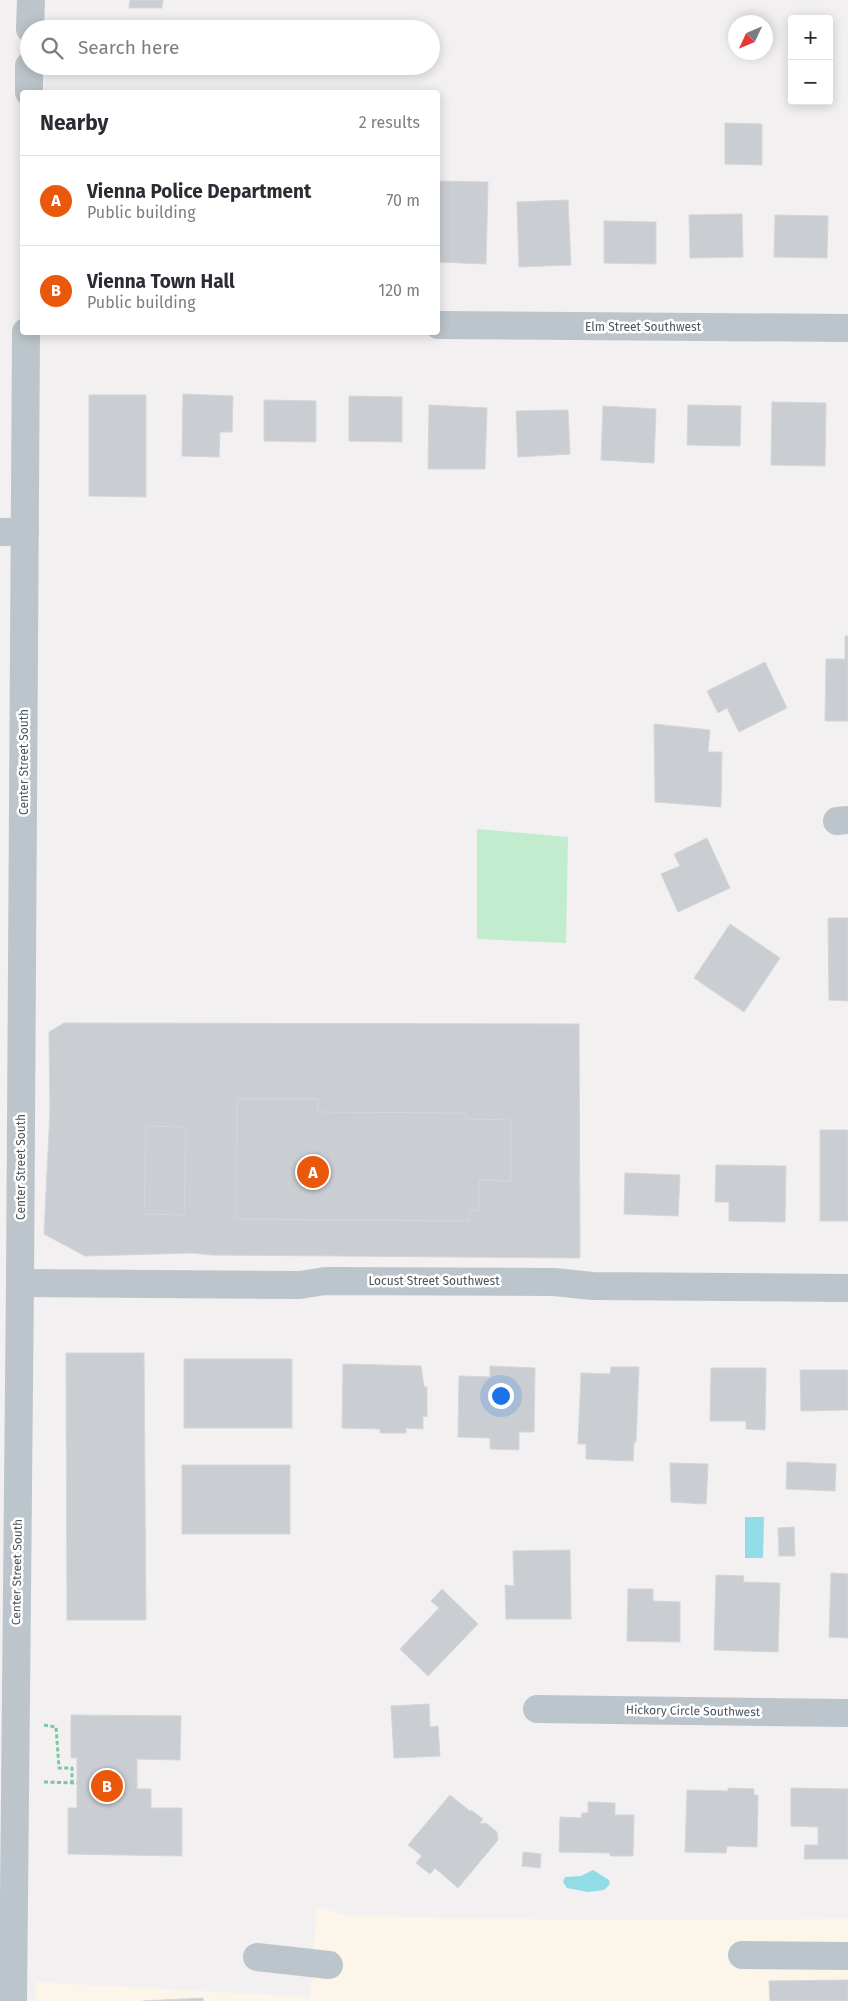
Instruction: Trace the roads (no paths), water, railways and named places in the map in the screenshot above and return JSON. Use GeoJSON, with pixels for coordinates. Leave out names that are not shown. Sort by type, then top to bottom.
{"type":"FeatureCollection","features":[{"type":"Feature","properties":{"kind":"street"},"geometry":{"type":"LineString","coordinates":[[30,0],[30,20]]}},
{"type":"Feature","properties":{"kind":"street"},"geometry":{"type":"LineString","coordinates":[[29,75],[29,90]]}},
{"type":"Feature","properties":{"kind":"street","name":"Elm Street Southwest"},"geometry":{"type":"LineString","coordinates":[[440,325],[848,328]]}},
{"type":"Feature","properties":{"kind":"street","name":"Center Street South"},"geometry":{"type":"LineString","coordinates":[[14,2001],[8,1632],[9,1522],[20,1283],[13,532],[26,335]]}},
{"type":"Feature","properties":{"kind":"street","name":"Locust Street Southwest"},"geometry":{"type":"LineString","coordinates":[[20,1283],[300,1284],[325,1281],[554,1282],[593,1286],[848,1288]]}},
{"type":"Feature","properties":{"kind":"street","name":"Hickory Circle Southwest"},"geometry":{"type":"LineString","coordinates":[[537,1709],[848,1713]]}},
{"type":"Feature","properties":{"kind":"street"},"geometry":{"type":"LineString","coordinates":[[742,1955],[848,1956]]}},
{"type":"Feature","properties":{"kind":"street"},"geometry":{"type":"LineString","coordinates":[[257,1957],[329,1965]]}},
{"type":"Feature","properties":{"kind":"water"},"geometry":{"type":"Polygon","coordinates":[[[745,1517],[764,1517],[763,1558],[745,1558],[745,1517]]]}},
{"type":"Feature","properties":{"kind":"water"},"geometry":{"type":"Polygon","coordinates":[[[593,1870],[609,1880],[610,1884],[604,1890],[588,1892],[567,1888],[563,1882],[565,1877],[581,1876],[593,1870]]]}},
{"type":"Feature","properties":{"kind":"place","name":"Vienna Police Department"},"geometry":{"type":"Point","coordinates":[313,1172]}},
{"type":"Feature","properties":{"kind":"place","name":"Vienna Town Hall"},"geometry":{"type":"Point","coordinates":[107,1786]}}]}
